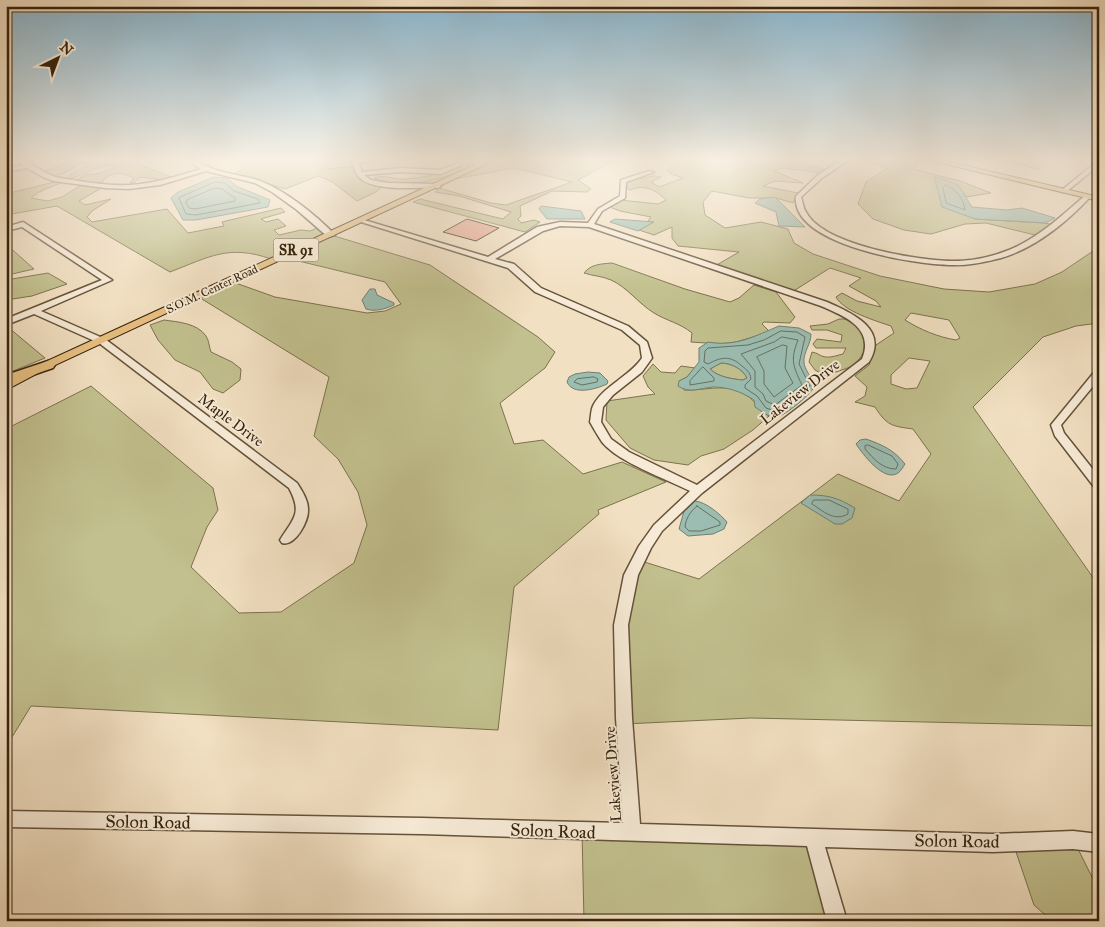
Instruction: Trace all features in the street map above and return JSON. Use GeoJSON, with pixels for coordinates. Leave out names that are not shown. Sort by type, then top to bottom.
{"type":"FeatureCollection","features":[{"type":"Feature","properties":{"kind":"highway"},"geometry":{"type":"LineString","coordinates":[[6,383],[44,366]]}},
{"type":"Feature","properties":{"kind":"main road","name":"S.O.M. Center Road"},"geometry":{"type":"LineString","coordinates":[[44,366],[401,203]]}},
{"type":"Feature","properties":{"kind":"street"},"geometry":{"type":"LineString","coordinates":[[291,203],[331,234]]}},
{"type":"Feature","properties":{"kind":"street"},"geometry":{"type":"LineString","coordinates":[[590,224],[600,210],[612,203]]}},
{"type":"Feature","properties":{"kind":"street"},"geometry":{"type":"LineString","coordinates":[[799,203],[799,209],[813,224],[838,238],[878,253],[912,260],[968,262],[985,260],[1012,252],[1039,236],[1079,203]]}},
{"type":"Feature","properties":{"kind":"street"},"geometry":{"type":"LineString","coordinates":[[362,221],[511,266],[538,290],[548,296],[625,328],[644,343],[648,353],[647,362],[641,370],[606,395],[598,404],[595,415],[597,428],[608,442],[622,452],[698,490]]}},
{"type":"Feature","properties":{"kind":"street"},"geometry":{"type":"LineString","coordinates":[[6,229],[23,224],[108,280],[6,322]]}},
{"type":"Feature","properties":{"kind":"street","name":"Lakeview Drive"},"geometry":{"type":"LineString","coordinates":[[489,258],[540,229],[560,224],[590,224],[824,304],[852,318],[869,334],[872,344],[866,360],[698,490],[658,528],[645,546],[631,575],[621,625],[632,833]]}},
{"type":"Feature","properties":{"kind":"street","name":"Maple Drive"},"geometry":{"type":"LineString","coordinates":[[35,311],[102,341],[293,486],[302,504],[301,521],[286,540]]}},
{"type":"Feature","properties":{"kind":"street"},"geometry":{"type":"LineString","coordinates":[[1099,372],[1056,425],[1059,434],[1099,485]]}},
{"type":"Feature","properties":{"kind":"street","name":"Solon Road"},"geometry":{"type":"LineString","coordinates":[[6,819],[422,826],[993,843],[1073,840],[1099,843]]}},
{"type":"Feature","properties":{"kind":"street"},"geometry":{"type":"LineString","coordinates":[[814,838],[837,921]]}},
{"type":"Feature","properties":{"kind":"shaded area"},"geometry":{"type":"Polygon","coordinates":[[[6,203],[82,203],[85,205],[104,203],[92,211],[87,217],[92,222],[167,209],[188,233],[224,226],[222,222],[281,208],[285,212],[261,219],[266,222],[278,219],[286,226],[274,230],[279,235],[301,230],[310,231],[320,227],[326,234],[271,259],[243,253],[219,254],[170,272],[57,206],[6,215],[6,203]]]}},
{"type":"Feature","properties":{"kind":"shaded area"},"geometry":{"type":"Polygon","coordinates":[[[418,203],[438,203],[503,219],[511,212],[483,203],[506,205],[526,203],[520,206],[521,216],[518,219],[521,223],[534,220],[540,222],[525,232],[418,203]]]}},
{"type":"Feature","properties":{"kind":"shaded area"},"geometry":{"type":"Polygon","coordinates":[[[613,203],[703,203],[705,215],[725,228],[761,222],[788,229],[794,243],[813,254],[880,276],[944,289],[989,292],[1035,284],[1062,272],[1099,247],[1099,290],[1094,296],[1099,299],[1099,323],[1076,326],[1043,337],[973,407],[1099,586],[1099,726],[751,718],[624,724],[621,652],[638,560],[699,579],[838,474],[899,501],[931,454],[913,429],[891,424],[883,418],[875,407],[855,402],[865,396],[867,387],[855,376],[869,365],[876,345],[894,333],[891,326],[845,307],[836,297],[842,293],[857,301],[881,307],[876,301],[849,286],[861,278],[830,268],[792,292],[715,266],[739,252],[678,246],[672,238],[672,227],[654,235],[639,230],[653,222],[648,221],[651,217],[620,211],[607,206],[613,203]],[[911,313],[905,320],[930,333],[956,340],[960,338],[949,320],[911,313]],[[909,358],[891,375],[891,384],[906,389],[917,388],[930,361],[909,358]]]}},
{"type":"Feature","properties":{"kind":"shaded area"},"geometry":{"type":"Polygon","coordinates":[[[967,203],[975,219],[1054,225],[1039,236],[986,223],[965,224],[931,234],[904,230],[873,219],[858,204],[967,203]]]}},
{"type":"Feature","properties":{"kind":"shaded area"},"geometry":{"type":"Polygon","coordinates":[[[331,235],[430,265],[538,337],[555,352],[545,368],[500,403],[514,444],[543,440],[583,474],[622,462],[666,482],[598,510],[599,514],[514,587],[498,730],[31,706],[6,747],[6,429],[91,386],[213,488],[218,510],[207,527],[191,567],[239,613],[281,612],[354,563],[367,525],[358,492],[338,459],[314,436],[329,377],[197,296],[230,281],[275,297],[367,313],[385,311],[401,304],[385,282],[282,257],[331,235]]]}},
{"type":"Feature","properties":{"kind":"shaded area"},"geometry":{"type":"Polygon","coordinates":[[[6,244],[34,269],[12,274],[6,273],[6,244]]]}},
{"type":"Feature","properties":{"kind":"shaded area"},"geometry":{"type":"Polygon","coordinates":[[[612,263],[685,289],[730,302],[739,298],[754,285],[776,292],[795,317],[790,323],[764,322],[762,324],[770,332],[736,342],[720,344],[691,342],[692,333],[654,313],[617,283],[584,273],[593,266],[612,263]]]}},
{"type":"Feature","properties":{"kind":"shaded area"},"geometry":{"type":"Polygon","coordinates":[[[48,273],[67,284],[32,296],[6,300],[6,280],[48,273]]]}},
{"type":"Feature","properties":{"kind":"shaded area"},"geometry":{"type":"Polygon","coordinates":[[[839,319],[852,319],[863,330],[868,344],[855,364],[826,376],[815,370],[809,362],[812,352],[823,357],[830,357],[843,354],[846,348],[816,348],[813,344],[817,339],[841,342],[842,335],[827,330],[812,330],[810,326],[828,324],[839,319]]]}},
{"type":"Feature","properties":{"kind":"shaded area"},"geometry":{"type":"Polygon","coordinates":[[[164,320],[198,328],[207,338],[211,352],[232,362],[241,369],[240,380],[223,393],[213,389],[200,372],[175,360],[158,340],[150,325],[164,320]]]}},
{"type":"Feature","properties":{"kind":"shaded area"},"geometry":{"type":"Polygon","coordinates":[[[9,328],[45,358],[6,374],[6,365],[10,362],[6,345],[6,329],[9,328]]]}},
{"type":"Feature","properties":{"kind":"shaded area"},"geometry":{"type":"Polygon","coordinates":[[[721,363],[736,367],[747,378],[743,380],[725,377],[710,369],[721,363]]]}},
{"type":"Feature","properties":{"kind":"shaded area"},"geometry":{"type":"Polygon","coordinates":[[[653,364],[661,372],[675,373],[681,366],[695,368],[687,377],[679,381],[684,390],[724,388],[739,391],[749,397],[769,416],[753,430],[724,449],[701,456],[688,465],[654,460],[630,448],[606,420],[607,401],[655,394],[648,387],[643,376],[653,364]]]}},
{"type":"Feature","properties":{"kind":"shaded area"},"geometry":{"type":"Polygon","coordinates":[[[582,832],[814,838],[837,921],[584,921],[582,832]]]}},
{"type":"Feature","properties":{"kind":"shaded area"},"geometry":{"type":"Polygon","coordinates":[[[1014,846],[1078,849],[1099,891],[1099,921],[1052,921],[1034,905],[1014,846]]]}},
{"type":"Feature","properties":{"kind":"water"},"geometry":{"type":"Polygon","coordinates":[[[174,203],[269,203],[268,207],[196,220],[183,220],[174,203]]]}},
{"type":"Feature","properties":{"kind":"water"},"geometry":{"type":"Polygon","coordinates":[[[756,203],[781,203],[805,227],[779,226],[776,212],[756,203]]]}},
{"type":"Feature","properties":{"kind":"water"},"geometry":{"type":"Polygon","coordinates":[[[941,203],[970,203],[972,207],[1007,210],[1022,208],[1055,218],[1045,223],[975,219],[942,207],[941,203]]]}},
{"type":"Feature","properties":{"kind":"water"},"geometry":{"type":"Polygon","coordinates":[[[541,206],[581,211],[585,219],[547,219],[539,209],[541,206]]]}},
{"type":"Feature","properties":{"kind":"water"},"geometry":{"type":"Polygon","coordinates":[[[615,219],[654,222],[638,231],[610,222],[615,219]]]}},
{"type":"Feature","properties":{"kind":"water"},"geometry":{"type":"Polygon","coordinates":[[[370,289],[375,289],[377,295],[394,303],[394,305],[380,310],[366,309],[362,300],[370,289]]]}},
{"type":"Feature","properties":{"kind":"water"},"geometry":{"type":"Polygon","coordinates":[[[779,326],[799,328],[811,334],[804,365],[815,385],[792,409],[780,416],[773,417],[755,407],[754,400],[740,392],[719,387],[687,390],[678,386],[679,381],[687,377],[699,362],[699,348],[708,342],[736,342],[779,326]],[[725,363],[710,369],[725,377],[743,380],[747,378],[740,369],[725,363]]]}},
{"type":"Feature","properties":{"kind":"water"},"geometry":{"type":"Polygon","coordinates":[[[600,373],[608,381],[607,384],[597,388],[579,390],[574,389],[567,382],[569,377],[575,374],[600,373]]]}},
{"type":"Feature","properties":{"kind":"water"},"geometry":{"type":"Polygon","coordinates":[[[866,439],[883,446],[897,455],[905,464],[898,473],[886,474],[874,466],[856,444],[860,440],[866,439]]]}},
{"type":"Feature","properties":{"kind":"water"},"geometry":{"type":"Polygon","coordinates":[[[810,495],[828,496],[855,508],[852,518],[842,524],[835,524],[801,503],[810,495]]]}},
{"type":"Feature","properties":{"kind":"water"},"geometry":{"type":"Polygon","coordinates":[[[695,501],[708,506],[721,515],[727,522],[724,529],[713,534],[688,536],[679,529],[684,511],[695,501]]]}},
{"type":"Feature","properties":{"kind":"building"},"geometry":{"type":"Polygon","coordinates":[[[467,219],[499,228],[476,241],[443,232],[467,219]]]}}]}
